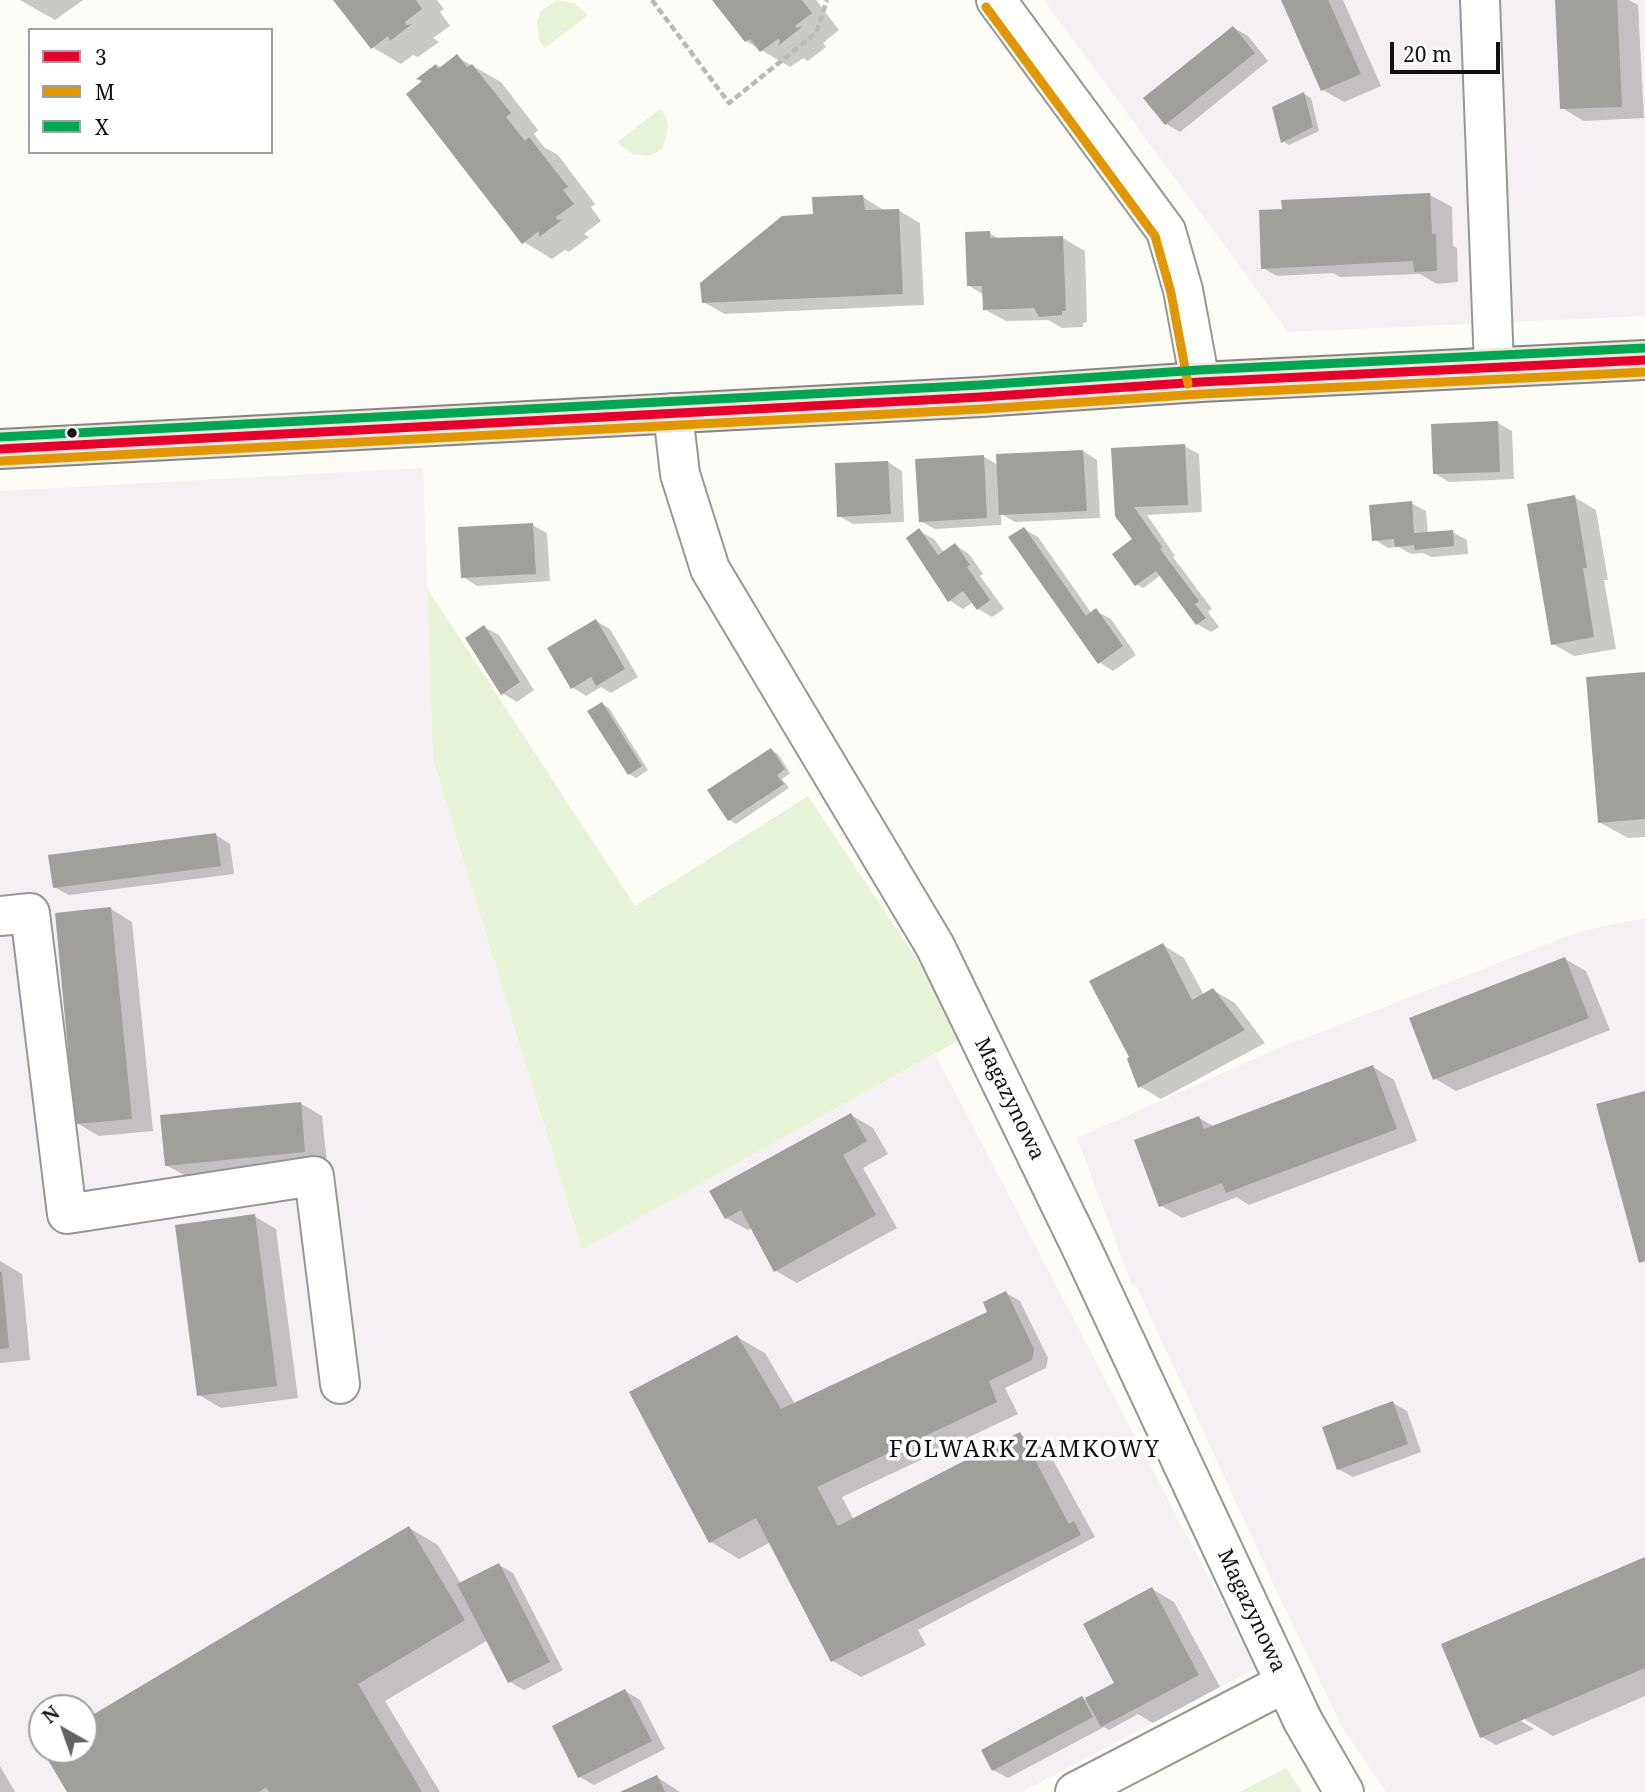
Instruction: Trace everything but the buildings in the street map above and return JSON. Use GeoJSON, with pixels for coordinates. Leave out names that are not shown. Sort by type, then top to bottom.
{"type":"FeatureCollection","features":[{"type":"Feature","properties":{"kind":"main road"},"geometry":{"type":"LineString","coordinates":[[0,449],[981,397],[1494,366],[1645,360]]}},
{"type":"Feature","properties":{"kind":"street"},"geometry":{"type":"LineString","coordinates":[[996,0],[1166,230],[1183,290],[1200,382]]}},
{"type":"Feature","properties":{"kind":"street"},"geometry":{"type":"LineString","coordinates":[[1480,0],[1494,366]]}},
{"type":"Feature","properties":{"kind":"street","name":"Magazynowa"},"geometry":{"type":"LineString","coordinates":[[673,412],[680,474],[710,569],[935,946],[1077,1239],[1303,1721],[1344,1792]]}},
{"type":"Feature","properties":{"kind":"street"},"geometry":{"type":"LineString","coordinates":[[0,916],[30,913],[67,1214],[314,1176],[340,1384]]}},
{"type":"Feature","properties":{"kind":"street"},"geometry":{"type":"LineString","coordinates":[[1074,1792],[1285,1683]]}},
{"type":"Feature","properties":{"kind":"path"},"geometry":{"type":"LineString","coordinates":[[652,0],[729,103],[816,33],[827,0]]}},
{"type":"Feature","properties":{"kind":"shaded area"},"geometry":{"type":"Polygon","coordinates":[[[1044,0],[1645,0],[1645,316],[1288,332],[1044,0]]]}},
{"type":"Feature","properties":{"kind":"shaded area"},"geometry":{"type":"Polygon","coordinates":[[[423,468],[433,760],[582,1250],[935,1054],[1256,1668],[1022,1792],[0,1792],[0,491],[423,468]]]}},
{"type":"Feature","properties":{"kind":"shaded area"},"geometry":{"type":"Polygon","coordinates":[[[1645,918],[1645,1792],[1386,1792],[1342,1727],[1136,1285],[1132,1285],[1077,1138],[1279,1048],[1581,931],[1645,918]]]}},
{"type":"Feature","properties":{"kind":"green space"},"geometry":{"type":"Polygon","coordinates":[[[557,0],[574,3],[588,15],[545,48],[539,40],[537,21],[541,11],[557,0]]]}},
{"type":"Feature","properties":{"kind":"green space"},"geometry":{"type":"Polygon","coordinates":[[[660,109],[666,117],[668,128],[663,147],[656,153],[648,156],[632,154],[617,142],[660,109]]]}},
{"type":"Feature","properties":{"kind":"green space"},"geometry":{"type":"Polygon","coordinates":[[[427,588],[635,906],[808,796],[943,999],[963,1038],[582,1250],[433,760],[427,588]]]}},
{"type":"Feature","properties":{"kind":"green space"},"geometry":{"type":"Polygon","coordinates":[[[1286,1768],[1302,1792],[1239,1792],[1286,1768]]]}},
{"type":"Feature","properties":{"kind":"transit line","name":"M"},"geometry":{"type":"LineString","coordinates":[[986,7],[1155,236],[1171,293],[1188,384]]}},
{"type":"Feature","properties":{"kind":"transit line","name":"X"},"geometry":{"type":"LineString","coordinates":[[0,437],[1644,348]]}},
{"type":"Feature","properties":{"kind":"transit line","name":"3"},"geometry":{"type":"LineString","coordinates":[[0,449],[1645,360]]}},
{"type":"Feature","properties":{"kind":"transit line","name":"M"},"geometry":{"type":"LineString","coordinates":[[1,461],[1645,372]]}},
{"type":"Feature","properties":{"kind":"district","name":"FOLWARK ZAMKOWY"},"geometry":{"type":"Point","coordinates":[1025,1450]}}]}
